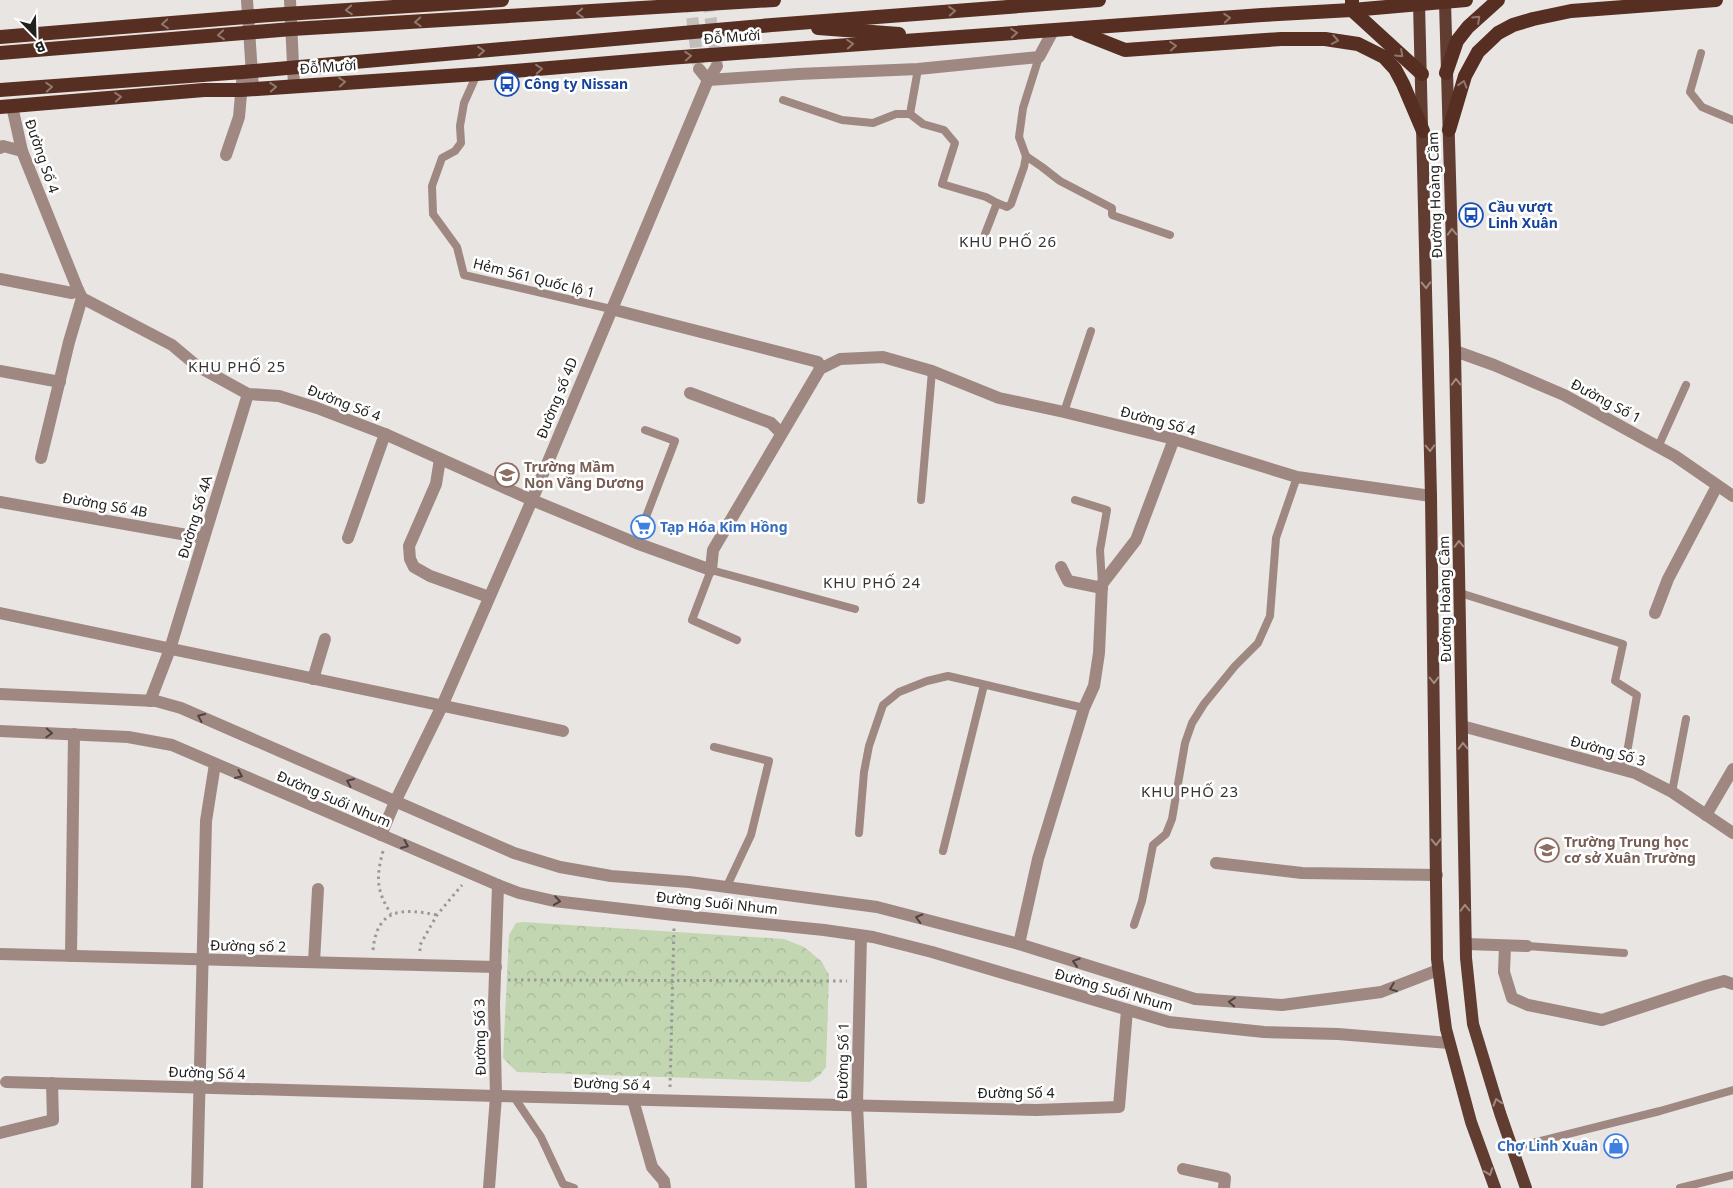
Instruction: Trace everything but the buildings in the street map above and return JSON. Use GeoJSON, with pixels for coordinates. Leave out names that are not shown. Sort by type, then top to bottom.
{"type":"FeatureCollection","features":[{"type":"Feature","properties":{"kind":"highway"},"geometry":{"type":"LineString","coordinates":[[0,37],[248,17],[290,7],[502,0]]}},
{"type":"Feature","properties":{"kind":"highway"},"geometry":{"type":"LineString","coordinates":[[0,53],[292,29],[774,0]]}},
{"type":"Feature","properties":{"kind":"highway","name":"Đỗ Mười"},"geometry":{"type":"LineString","coordinates":[[0,90],[247,72],[772,24],[1099,0]]}},
{"type":"Feature","properties":{"kind":"highway","name":"Đỗ Mười"},"geometry":{"type":"LineString","coordinates":[[6,107],[204,90],[247,89],[476,74],[668,58],[1262,15],[1352,5],[1466,0]]}},
{"type":"Feature","properties":{"kind":"highway"},"geometry":{"type":"LineString","coordinates":[[1446,73],[1457,41],[1468,27],[1498,0]]}},
{"type":"Feature","properties":{"kind":"highway"},"geometry":{"type":"LineString","coordinates":[[1449,130],[1465,76],[1478,52],[1498,33],[1512,25],[1571,12],[1716,0]]}},
{"type":"Feature","properties":{"kind":"highway"},"geometry":{"type":"LineString","coordinates":[[1352,5],[1422,74]]}},
{"type":"Feature","properties":{"kind":"highway"},"geometry":{"type":"LineString","coordinates":[[772,24],[948,37]]}},
{"type":"Feature","properties":{"kind":"highway"},"geometry":{"type":"LineString","coordinates":[[1073,29],[1124,50],[1325,38],[1358,44],[1384,57],[1395,70],[1423,131]]}},
{"type":"Feature","properties":{"kind":"main road","name":"Đường Hoàng Cầm"},"geometry":{"type":"LineString","coordinates":[[1445,1],[1455,351],[1466,958],[1473,1024],[1526,1188]]}},
{"type":"Feature","properties":{"kind":"main road","name":"Đường Hoàng Cầm"},"geometry":{"type":"LineString","coordinates":[[1419,2],[1431,496],[1438,970],[1446,1029],[1471,1122],[1495,1188]]}},
{"type":"Feature","properties":{"kind":"street"},"geometry":{"type":"LineString","coordinates":[[226,155],[247,89],[249,32],[247,0]]}},
{"type":"Feature","properties":{"kind":"street"},"geometry":{"type":"LineString","coordinates":[[290,7],[294,86]]}},
{"type":"Feature","properties":{"kind":"street"},"geometry":{"type":"LineString","coordinates":[[699,69],[708,80],[918,69],[1039,57],[1053,30]]}},
{"type":"Feature","properties":{"kind":"street","name":"Đường số 4D"},"geometry":{"type":"LineString","coordinates":[[384,836],[395,802],[442,706],[532,500],[708,80],[718,66]]}},
{"type":"Feature","properties":{"kind":"street","name":"Đường Số 4"},"geometry":{"type":"LineString","coordinates":[[6,107],[80,294],[172,345],[197,366],[248,394],[279,396],[317,408],[385,434],[532,500],[636,543],[710,570]]}},
{"type":"Feature","properties":{"kind":"street"},"geometry":{"type":"LineString","coordinates":[[0,148],[3,146],[22,151]]}},
{"type":"Feature","properties":{"kind":"street"},"geometry":{"type":"LineString","coordinates":[[0,279],[80,294],[41,458]]}},
{"type":"Feature","properties":{"kind":"street"},"geometry":{"type":"LineString","coordinates":[[611,309],[818,362],[820,369],[713,550],[710,570]]}},
{"type":"Feature","properties":{"kind":"street","name":"Đường Số 1"},"geometry":{"type":"LineString","coordinates":[[1455,351],[1494,365],[1564,395],[1675,456],[1726,491]]}},
{"type":"Feature","properties":{"kind":"street","name":"Đường Số 4"},"geometry":{"type":"LineString","coordinates":[[820,369],[840,359],[883,357],[932,371],[999,398],[1174,439],[1297,476],[1431,496]]}},
{"type":"Feature","properties":{"kind":"street"},"geometry":{"type":"LineString","coordinates":[[0,371],[60,382]]}},
{"type":"Feature","properties":{"kind":"street"},"geometry":{"type":"LineString","coordinates":[[690,393],[771,423],[781,433]]}},
{"type":"Feature","properties":{"kind":"street","name":"Đường Số 4A"},"geometry":{"type":"LineString","coordinates":[[150,701],[170,649],[248,394]]}},
{"type":"Feature","properties":{"kind":"street"},"geometry":{"type":"LineString","coordinates":[[348,538],[385,434]]}},
{"type":"Feature","properties":{"kind":"street"},"geometry":{"type":"LineString","coordinates":[[1019,944],[1038,859],[1084,708],[1094,686],[1102,586],[1136,540],[1174,439]]}},
{"type":"Feature","properties":{"kind":"street"},"geometry":{"type":"LineString","coordinates":[[440,459],[436,484],[409,546],[410,559],[414,567],[430,576],[489,598]]}},
{"type":"Feature","properties":{"kind":"street"},"geometry":{"type":"LineString","coordinates":[[1655,613],[1668,579],[1733,480]]}},
{"type":"Feature","properties":{"kind":"street","name":"Đường Số 4B"},"geometry":{"type":"LineString","coordinates":[[0,502],[204,538]]}},
{"type":"Feature","properties":{"kind":"street"},"geometry":{"type":"LineString","coordinates":[[1061,567],[1068,581],[1102,586]]}},
{"type":"Feature","properties":{"kind":"street"},"geometry":{"type":"LineString","coordinates":[[0,613],[563,731]]}},
{"type":"Feature","properties":{"kind":"street"},"geometry":{"type":"LineString","coordinates":[[313,679],[324,639]]}},
{"type":"Feature","properties":{"kind":"street","name":"Đường Suối Nhum"},"geometry":{"type":"LineString","coordinates":[[0,694],[150,701],[181,708],[514,853],[560,867],[611,876],[727,886],[877,907],[1019,944],[1195,999],[1282,1005],[1381,992],[1438,970]]}},
{"type":"Feature","properties":{"kind":"street","name":"Đường Số 3"},"geometry":{"type":"LineString","coordinates":[[1462,726],[1648,778],[1733,832]]}},
{"type":"Feature","properties":{"kind":"street","name":"Đường Suối Nhum"},"geometry":{"type":"LineString","coordinates":[[0,731],[128,737],[172,745],[498,885],[519,893],[554,901],[824,930],[861,936],[932,952],[1169,1022],[1264,1032],[1338,1034],[1450,1044]]}},
{"type":"Feature","properties":{"kind":"street"},"geometry":{"type":"LineString","coordinates":[[71,956],[74,734]]}},
{"type":"Feature","properties":{"kind":"street"},"geometry":{"type":"LineString","coordinates":[[198,1188],[206,821],[215,764]]}},
{"type":"Feature","properties":{"kind":"street"},"geometry":{"type":"LineString","coordinates":[[1706,816],[1733,769]]}},
{"type":"Feature","properties":{"kind":"street"},"geometry":{"type":"LineString","coordinates":[[1216,864],[1302,873],[1437,875]]}},
{"type":"Feature","properties":{"kind":"street","name":"Đường Số 3"},"geometry":{"type":"LineString","coordinates":[[488,1188],[496,1096],[495,980],[498,885]]}},
{"type":"Feature","properties":{"kind":"street"},"geometry":{"type":"LineString","coordinates":[[314,962],[318,889]]}},
{"type":"Feature","properties":{"kind":"street","name":"Đường Số 1"},"geometry":{"type":"LineString","coordinates":[[861,936],[857,1105],[862,1188]]}},
{"type":"Feature","properties":{"kind":"street"},"geometry":{"type":"LineString","coordinates":[[1466,944],[1527,946]]}},
{"type":"Feature","properties":{"kind":"street"},"geometry":{"type":"LineString","coordinates":[[1504,946],[1504,972],[1512,998],[1528,1005],[1602,1020],[1706,986],[1724,982],[1733,984]]}},
{"type":"Feature","properties":{"kind":"street","name":"Đường số 2"},"geometry":{"type":"LineString","coordinates":[[0,954],[496,967]]}},
{"type":"Feature","properties":{"kind":"street","name":"Đường Số 4"},"geometry":{"type":"LineString","coordinates":[[6,1082],[1036,1110],[1119,1107],[1127,1010]]}},
{"type":"Feature","properties":{"kind":"street"},"geometry":{"type":"LineString","coordinates":[[0,1133],[53,1120],[52,1083]]}},
{"type":"Feature","properties":{"kind":"street"},"geometry":{"type":"LineString","coordinates":[[633,1100],[652,1167],[664,1181],[665,1188]]}},
{"type":"Feature","properties":{"kind":"street"},"geometry":{"type":"LineString","coordinates":[[1183,1169],[1225,1178],[1224,1188]]}},
{"type":"Feature","properties":{"kind":"lane"},"geometry":{"type":"LineString","coordinates":[[1701,53],[1690,92],[1702,107],[1733,120]]}},
{"type":"Feature","properties":{"kind":"lane"},"geometry":{"type":"LineString","coordinates":[[783,100],[842,120],[873,123],[896,114],[910,114],[923,124],[944,130],[955,143],[942,184],[986,197],[1007,207],[1011,204],[1024,167],[1026,156],[1019,137],[1023,108],[1039,57]]}},
{"type":"Feature","properties":{"kind":"lane"},"geometry":{"type":"LineString","coordinates":[[910,114],[918,69]]}},
{"type":"Feature","properties":{"kind":"lane","name":"Hẻm 561 Quốc lộ 1"},"geometry":{"type":"LineString","coordinates":[[476,74],[464,103],[460,126],[461,143],[455,151],[442,158],[432,186],[433,214],[456,248],[464,275],[611,309]]}},
{"type":"Feature","properties":{"kind":"lane"},"geometry":{"type":"LineString","coordinates":[[1026,156],[1060,182],[1111,207],[1112,215],[1170,235]]}},
{"type":"Feature","properties":{"kind":"lane"},"geometry":{"type":"LineString","coordinates":[[984,234],[997,203]]}},
{"type":"Feature","properties":{"kind":"lane"},"geometry":{"type":"LineString","coordinates":[[1064,412],[1090,331]]}},
{"type":"Feature","properties":{"kind":"lane"},"geometry":{"type":"LineString","coordinates":[[921,500],[932,371]]}},
{"type":"Feature","properties":{"kind":"lane"},"geometry":{"type":"LineString","coordinates":[[1658,447],[1686,385]]}},
{"type":"Feature","properties":{"kind":"lane"},"geometry":{"type":"LineString","coordinates":[[636,543],[675,441],[645,430]]}},
{"type":"Feature","properties":{"kind":"lane"},"geometry":{"type":"LineString","coordinates":[[1134,925],[1142,901],[1153,845],[1166,834],[1172,819],[1185,744],[1192,723],[1204,704],[1235,666],[1258,643],[1270,616],[1276,538],[1297,476]]}},
{"type":"Feature","properties":{"kind":"lane"},"geometry":{"type":"LineString","coordinates":[[1075,500],[1107,510],[1100,550],[1102,586]]}},
{"type":"Feature","properties":{"kind":"lane"},"geometry":{"type":"LineString","coordinates":[[737,640],[692,620],[710,570],[855,609]]}},
{"type":"Feature","properties":{"kind":"lane"},"geometry":{"type":"LineString","coordinates":[[1460,593],[1622,644],[1615,680],[1637,695],[1624,770]]}},
{"type":"Feature","properties":{"kind":"lane"},"geometry":{"type":"LineString","coordinates":[[859,833],[864,772],[869,746],[883,705],[899,692],[948,676],[1084,708]]}},
{"type":"Feature","properties":{"kind":"lane"},"geometry":{"type":"LineString","coordinates":[[943,851],[984,685]]}},
{"type":"Feature","properties":{"kind":"lane"},"geometry":{"type":"LineString","coordinates":[[1672,792],[1686,719]]}},
{"type":"Feature","properties":{"kind":"lane"},"geometry":{"type":"LineString","coordinates":[[714,747],[768,761],[751,835],[727,886]]}},
{"type":"Feature","properties":{"kind":"lane"},"geometry":{"type":"LineString","coordinates":[[1527,946],[1624,953]]}},
{"type":"Feature","properties":{"kind":"lane"},"geometry":{"type":"LineString","coordinates":[[1512,1148],[1660,1111],[1733,1090]]}},
{"type":"Feature","properties":{"kind":"lane"},"geometry":{"type":"LineString","coordinates":[[514,1096],[541,1137],[564,1184],[574,1188]]}},
{"type":"Feature","properties":{"kind":"lane"},"geometry":{"type":"LineString","coordinates":[[1680,1188],[1733,1175]]}},
{"type":"Feature","properties":{"kind":"path"},"geometry":{"type":"LineString","coordinates":[[384,836],[377,881],[382,898],[391,914]]}},
{"type":"Feature","properties":{"kind":"path"},"geometry":{"type":"LineString","coordinates":[[418,965],[420,945],[437,914],[472,873]]}},
{"type":"Feature","properties":{"kind":"path"},"geometry":{"type":"LineString","coordinates":[[374,964],[374,936],[381,922],[391,914],[414,910],[437,914]]}},
{"type":"Feature","properties":{"kind":"path"},"geometry":{"type":"LineString","coordinates":[[670,1101],[674,915]]}},
{"type":"Feature","properties":{"kind":"path"},"geometry":{"type":"LineString","coordinates":[[495,980],[860,982]]}},
{"type":"Feature","properties":{"kind":"green space"},"geometry":{"type":"Polygon","coordinates":[[[516,923],[784,939],[804,947],[821,961],[829,975],[826,1067],[820,1075],[810,1082],[517,1072],[503,1058],[509,935],[516,923]]]}},
{"type":"Feature","properties":{"kind":"tunnel"},"geometry":{"type":"LineString","coordinates":[[690,0],[698,64]]}},
{"type":"Feature","properties":{"kind":"tunnel"},"geometry":{"type":"LineString","coordinates":[[708,0],[717,64]]}},
{"type":"Feature","properties":{"kind":"place","name":"Công ty Nissan"},"geometry":{"type":"Point","coordinates":[507,84]}},
{"type":"Feature","properties":{"kind":"place","name":"Cầu vượt Linh Xuân"},"geometry":{"type":"Point","coordinates":[1471,215]}},
{"type":"Feature","properties":{"kind":"place","name":"Trường Mầm Non Vầng Dương"},"geometry":{"type":"Point","coordinates":[507,475]}},
{"type":"Feature","properties":{"kind":"place","name":"Tạp Hóa Kim Hồng"},"geometry":{"type":"Point","coordinates":[643,527]}},
{"type":"Feature","properties":{"kind":"place","name":"Trường Trung học cơ sở Xuân Trường"},"geometry":{"type":"Point","coordinates":[1547,850]}},
{"type":"Feature","properties":{"kind":"place","name":"Chợ Linh Xuân"},"geometry":{"type":"Point","coordinates":[1616,1146]}},
{"type":"Feature","properties":{"kind":"district","name":"KHU PHỐ 26"},"geometry":{"type":"Point","coordinates":[1008,242]}},
{"type":"Feature","properties":{"kind":"district","name":"KHU PHỐ 25"},"geometry":{"type":"Point","coordinates":[237,367]}},
{"type":"Feature","properties":{"kind":"district","name":"KHU PHỐ 24"},"geometry":{"type":"Point","coordinates":[872,583]}},
{"type":"Feature","properties":{"kind":"district","name":"KHU PHỐ 23"},"geometry":{"type":"Point","coordinates":[1190,792]}}]}
